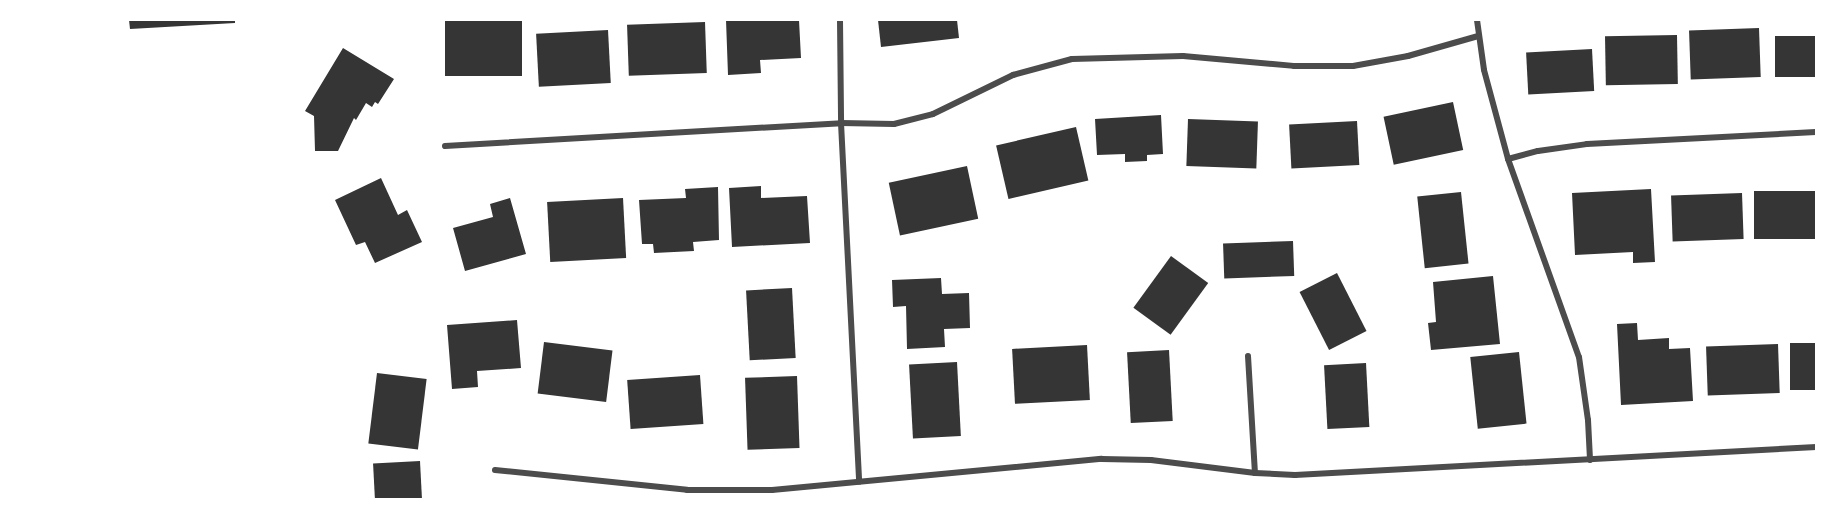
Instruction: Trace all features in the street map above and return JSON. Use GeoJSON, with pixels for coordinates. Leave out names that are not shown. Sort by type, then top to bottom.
{"type":"FeatureCollection","features":[{"type":"Feature","properties":{"kind":"street"},"geometry":{"type":"LineString","coordinates":[[840,20],[841,123],[860,482]]}},
{"type":"Feature","properties":{"kind":"street"},"geometry":{"type":"LineString","coordinates":[[1476,20],[1484,70],[1508,159],[1579,357],[1588,420],[1590,460]]}},
{"type":"Feature","properties":{"kind":"street"},"geometry":{"type":"LineString","coordinates":[[445,146],[841,123],[894,124],[933,114],[1013,75],[1072,59],[1183,56],[1294,66],[1353,66],[1408,56],[1478,36]]}},
{"type":"Feature","properties":{"kind":"street"},"geometry":{"type":"LineString","coordinates":[[1508,159],[1538,151],[1587,144],[1816,132]]}},
{"type":"Feature","properties":{"kind":"street"},"geometry":{"type":"LineString","coordinates":[[1248,356],[1255,474]]}},
{"type":"Feature","properties":{"kind":"street"},"geometry":{"type":"LineString","coordinates":[[495,470],[687,490],[772,490],[1102,459],[1151,460],[1255,474],[1295,475],[1816,447]]}},
{"type":"Feature","properties":{"kind":"building"},"geometry":{"type":"Polygon","coordinates":[[[129,20],[235,20],[235,23],[130,29],[129,20]]]}},
{"type":"Feature","properties":{"kind":"building"},"geometry":{"type":"Polygon","coordinates":[[[445,20],[522,20],[522,76],[445,76],[445,20]]]}},
{"type":"Feature","properties":{"kind":"building"},"geometry":{"type":"Polygon","coordinates":[[[726,20],[799,20],[801,58],[760,60],[761,73],[728,75],[726,20]]]}},
{"type":"Feature","properties":{"kind":"building"},"geometry":{"type":"Polygon","coordinates":[[[878,20],[957,20],[959,38],[881,47],[878,20]]]}},
{"type":"Feature","properties":{"kind":"building"},"geometry":{"type":"Polygon","coordinates":[[[705,22],[707,73],[629,76],[627,25],[705,22]]]}},
{"type":"Feature","properties":{"kind":"building"},"geometry":{"type":"Polygon","coordinates":[[[1759,28],[1761,77],[1691,79],[1689,30],[1759,28]]]}},
{"type":"Feature","properties":{"kind":"building"},"geometry":{"type":"Polygon","coordinates":[[[608,30],[611,83],[539,87],[536,34],[608,30]]]}},
{"type":"Feature","properties":{"kind":"building"},"geometry":{"type":"Polygon","coordinates":[[[1677,35],[1678,84],[1606,85],[1605,36],[1677,35]]]}},
{"type":"Feature","properties":{"kind":"building"},"geometry":{"type":"Polygon","coordinates":[[[1775,36],[1816,36],[1816,77],[1775,77],[1775,36]]]}},
{"type":"Feature","properties":{"kind":"building"},"geometry":{"type":"Polygon","coordinates":[[[343,48],[394,79],[378,104],[375,102],[372,107],[366,103],[356,120],[354,118],[338,151],[315,151],[314,116],[305,111],[343,48]]]}},
{"type":"Feature","properties":{"kind":"building"},"geometry":{"type":"Polygon","coordinates":[[[1592,49],[1594,91],[1528,94],[1526,52],[1592,49]]]}},
{"type":"Feature","properties":{"kind":"building"},"geometry":{"type":"Polygon","coordinates":[[[1453,102],[1463,150],[1394,165],[1384,117],[1453,102]]]}},
{"type":"Feature","properties":{"kind":"building"},"geometry":{"type":"Polygon","coordinates":[[[1161,115],[1163,154],[1147,155],[1147,161],[1125,162],[1125,154],[1097,155],[1095,119],[1161,115]]]}},
{"type":"Feature","properties":{"kind":"building"},"geometry":{"type":"Polygon","coordinates":[[[1188,119],[1258,121],[1256,168],[1186,166],[1188,119]]]}},
{"type":"Feature","properties":{"kind":"building"},"geometry":{"type":"Polygon","coordinates":[[[1357,121],[1359,165],[1291,168],[1289,125],[1357,121]]]}},
{"type":"Feature","properties":{"kind":"building"},"geometry":{"type":"Polygon","coordinates":[[[1076,127],[1088,181],[1008,199],[996,145],[1076,127]]]}},
{"type":"Feature","properties":{"kind":"building"},"geometry":{"type":"Polygon","coordinates":[[[967,166],[978,219],[900,235],[889,183],[967,166]]]}},
{"type":"Feature","properties":{"kind":"building"},"geometry":{"type":"Polygon","coordinates":[[[381,178],[398,215],[407,210],[422,242],[375,263],[365,242],[356,245],[335,200],[381,178]]]}},
{"type":"Feature","properties":{"kind":"building"},"geometry":{"type":"Polygon","coordinates":[[[761,186],[761,198],[807,196],[810,243],[732,247],[729,188],[761,186]]]}},
{"type":"Feature","properties":{"kind":"building"},"geometry":{"type":"Polygon","coordinates":[[[718,187],[719,240],[693,242],[694,251],[654,253],[653,244],[642,244],[639,200],[686,198],[685,189],[718,187]]]}},
{"type":"Feature","properties":{"kind":"building"},"geometry":{"type":"Polygon","coordinates":[[[1651,189],[1655,262],[1633,263],[1633,252],[1575,255],[1572,193],[1651,189]]]}},
{"type":"Feature","properties":{"kind":"building"},"geometry":{"type":"Polygon","coordinates":[[[1754,191],[1816,191],[1816,239],[1754,239],[1754,191]]]}},
{"type":"Feature","properties":{"kind":"building"},"geometry":{"type":"Polygon","coordinates":[[[1461,192],[1469,264],[1425,268],[1417,197],[1461,192]]]}},
{"type":"Feature","properties":{"kind":"building"},"geometry":{"type":"Polygon","coordinates":[[[1742,193],[1744,239],[1673,241],[1671,195],[1742,193]]]}},
{"type":"Feature","properties":{"kind":"building"},"geometry":{"type":"Polygon","coordinates":[[[510,198],[526,254],[465,271],[453,228],[493,217],[490,204],[510,198]]]}},
{"type":"Feature","properties":{"kind":"building"},"geometry":{"type":"Polygon","coordinates":[[[623,198],[626,258],[550,262],[547,202],[623,198]]]}},
{"type":"Feature","properties":{"kind":"building"},"geometry":{"type":"Polygon","coordinates":[[[1293,241],[1294,276],[1224,278],[1223,243],[1293,241]]]}},
{"type":"Feature","properties":{"kind":"building"},"geometry":{"type":"Polygon","coordinates":[[[1171,256],[1208,283],[1171,335],[1133,308],[1171,256]]]}},
{"type":"Feature","properties":{"kind":"building"},"geometry":{"type":"Polygon","coordinates":[[[1337,273],[1367,331],[1329,350],[1300,292],[1337,273]]]}},
{"type":"Feature","properties":{"kind":"building"},"geometry":{"type":"Polygon","coordinates":[[[1493,276],[1500,344],[1431,350],[1428,323],[1436,322],[1433,282],[1493,276]]]}},
{"type":"Feature","properties":{"kind":"building"},"geometry":{"type":"Polygon","coordinates":[[[941,278],[942,294],[969,293],[970,328],[944,329],[945,347],[907,349],[906,306],[893,307],[892,280],[941,278]]]}},
{"type":"Feature","properties":{"kind":"building"},"geometry":{"type":"Polygon","coordinates":[[[792,288],[796,358],[750,360],[746,290],[792,288]]]}},
{"type":"Feature","properties":{"kind":"building"},"geometry":{"type":"Polygon","coordinates":[[[517,320],[521,368],[477,371],[478,387],[452,389],[447,325],[517,320]]]}},
{"type":"Feature","properties":{"kind":"building"},"geometry":{"type":"Polygon","coordinates":[[[1637,323],[1638,340],[1669,338],[1669,349],[1690,348],[1693,401],[1621,405],[1617,324],[1637,323]]]}},
{"type":"Feature","properties":{"kind":"building"},"geometry":{"type":"Polygon","coordinates":[[[544,342],[612,350],[606,402],[538,394],[544,342]]]}},
{"type":"Feature","properties":{"kind":"building"},"geometry":{"type":"Polygon","coordinates":[[[1790,343],[1816,343],[1816,390],[1790,390],[1790,343]]]}},
{"type":"Feature","properties":{"kind":"building"},"geometry":{"type":"Polygon","coordinates":[[[1778,344],[1780,393],[1708,395],[1706,347],[1778,344]]]}},
{"type":"Feature","properties":{"kind":"building"},"geometry":{"type":"Polygon","coordinates":[[[1087,345],[1090,400],[1015,404],[1012,349],[1087,345]]]}},
{"type":"Feature","properties":{"kind":"building"},"geometry":{"type":"Polygon","coordinates":[[[1169,350],[1173,421],[1131,423],[1127,352],[1169,350]]]}},
{"type":"Feature","properties":{"kind":"building"},"geometry":{"type":"Polygon","coordinates":[[[1519,352],[1527,424],[1478,429],[1470,357],[1519,352]]]}},
{"type":"Feature","properties":{"kind":"building"},"geometry":{"type":"Polygon","coordinates":[[[957,362],[961,436],[913,438],[909,365],[957,362]]]}},
{"type":"Feature","properties":{"kind":"building"},"geometry":{"type":"Polygon","coordinates":[[[1366,363],[1369,427],[1327,429],[1324,365],[1366,363]]]}},
{"type":"Feature","properties":{"kind":"building"},"geometry":{"type":"Polygon","coordinates":[[[377,373],[427,379],[418,450],[368,443],[377,373]]]}},
{"type":"Feature","properties":{"kind":"building"},"geometry":{"type":"Polygon","coordinates":[[[700,375],[703,424],[631,429],[627,380],[700,375]]]}},
{"type":"Feature","properties":{"kind":"building"},"geometry":{"type":"Polygon","coordinates":[[[797,376],[800,448],[748,450],[745,378],[797,376]]]}},
{"type":"Feature","properties":{"kind":"building"},"geometry":{"type":"Polygon","coordinates":[[[420,461],[422,500],[375,500],[373,463],[420,461]]]}}]}
